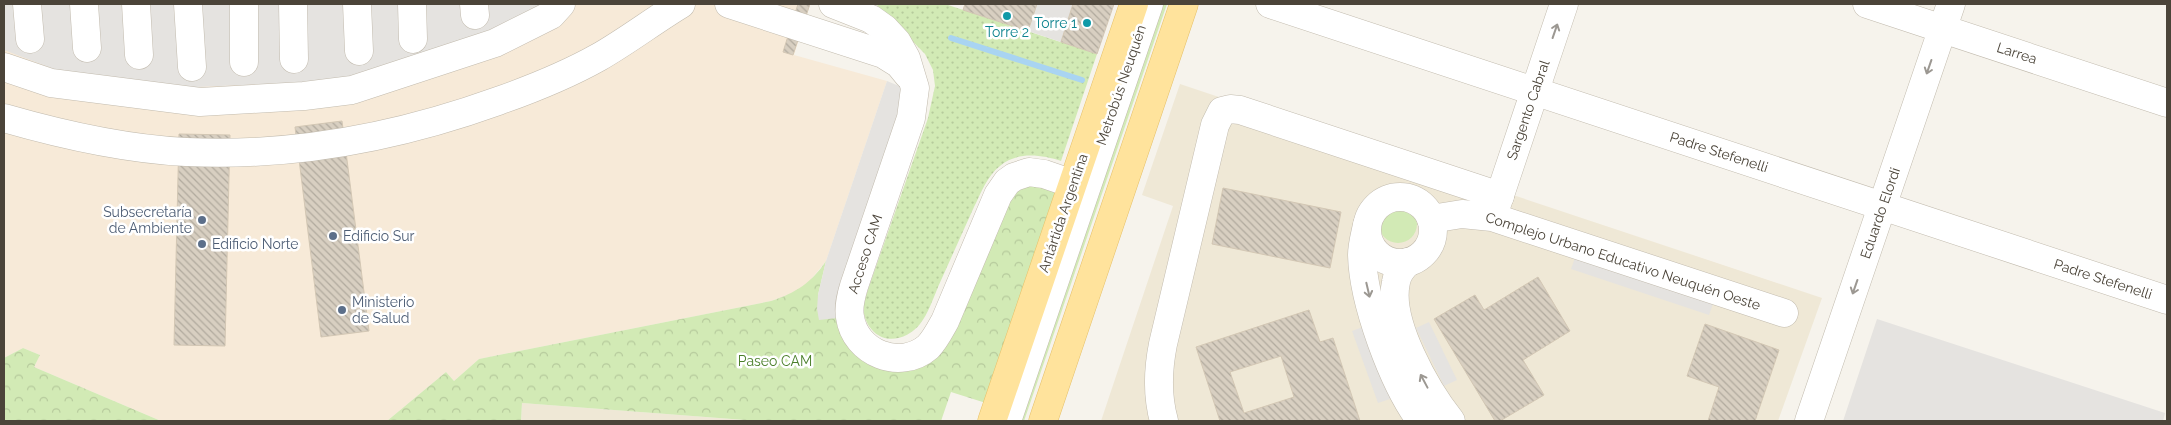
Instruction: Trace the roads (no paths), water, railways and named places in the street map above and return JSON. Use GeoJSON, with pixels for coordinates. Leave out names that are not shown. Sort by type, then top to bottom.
{"type":"FeatureCollection","features":[{"type":"Feature","properties":{"kind":"main road","name":"Antártida Argentina"},"geometry":{"type":"LineString","coordinates":[[992,421],[1134,4]]}},
{"type":"Feature","properties":{"kind":"main road"},"geometry":{"type":"LineString","coordinates":[[1043,421],[1184,4]]}},
{"type":"Feature","properties":{"kind":"street"},"geometry":{"type":"LineString","coordinates":[[27,4],[30,39]]}},
{"type":"Feature","properties":{"kind":"street"},"geometry":{"type":"LineString","coordinates":[[84,4],[87,48]]}},
{"type":"Feature","properties":{"kind":"street"},"geometry":{"type":"LineString","coordinates":[[136,4],[139,55]]}},
{"type":"Feature","properties":{"kind":"street"},"geometry":{"type":"LineString","coordinates":[[188,4],[192,66]]}},
{"type":"Feature","properties":{"kind":"street"},"geometry":{"type":"LineString","coordinates":[[244,4],[244,62]]}},
{"type":"Feature","properties":{"kind":"street"},"geometry":{"type":"LineString","coordinates":[[293,4],[294,59]]}},
{"type":"Feature","properties":{"kind":"street"},"geometry":{"type":"LineString","coordinates":[[357,4],[359,51]]}},
{"type":"Feature","properties":{"kind":"street"},"geometry":{"type":"LineString","coordinates":[[412,4],[414,39]]}},
{"type":"Feature","properties":{"kind":"street"},"geometry":{"type":"LineString","coordinates":[[4,67],[51,83],[200,102],[304,96],[352,90],[495,43],[551,15],[561,4]]}},
{"type":"Feature","properties":{"kind":"street"},"geometry":{"type":"LineString","coordinates":[[4,118],[76,136],[151,149],[186,152],[266,151],[342,143],[424,125],[523,92],[599,57],[681,4]]}},
{"type":"Feature","properties":{"kind":"street"},"geometry":{"type":"LineString","coordinates":[[729,4],[891,57],[906,73],[915,88]]}},
{"type":"Feature","properties":{"kind":"street","name":"Acceso CAM"},"geometry":{"type":"LineString","coordinates":[[833,4],[871,19],[885,29],[897,42],[906,58],[915,88],[911,118],[854,286],[849,308],[855,334],[860,341],[874,352],[890,357],[904,357],[918,353],[934,340],[945,321],[998,195],[1014,177],[1021,173],[1036,172],[1073,184]]}},
{"type":"Feature","properties":{"kind":"street","name":"Metrobús Neuquén"},"geometry":{"type":"LineString","coordinates":[[1007,421],[1149,4]]}},
{"type":"Feature","properties":{"kind":"street","name":"Metrobús Neuquén"},"geometry":{"type":"LineString","coordinates":[[1029,421],[1170,4]]}},
{"type":"Feature","properties":{"kind":"street","name":"Padre Stefenelli"},"geometry":{"type":"LineString","coordinates":[[1270,4],[2167,300]]}},
{"type":"Feature","properties":{"kind":"street","name":"Sargento Cabral"},"geometry":{"type":"LineString","coordinates":[[1496,206],[1564,4]]}},
{"type":"Feature","properties":{"kind":"street","name":"Larrea"},"geometry":{"type":"LineString","coordinates":[[1866,4],[1947,16],[2167,103]]}},
{"type":"Feature","properties":{"kind":"street","name":"Eduardo Elordi"},"geometry":{"type":"LineString","coordinates":[[1809,421],[1947,16]]}},
{"type":"Feature","properties":{"kind":"street"},"geometry":{"type":"LineString","coordinates":[[1164,421],[1159,379],[1163,344],[1215,125],[1222,111],[1230,109],[1240,110],[1496,206]]}},
{"type":"Feature","properties":{"kind":"street"},"geometry":{"type":"LineString","coordinates":[[1367,225],[1367,236],[1377,255],[1386,261],[1397,264],[1418,258],[1426,251],[1431,241],[1433,230],[1431,219],[1418,202],[1408,198],[1397,197],[1386,200],[1377,206],[1371,215],[1367,225],[1362,255],[1373,312],[1391,367],[1402,392],[1421,421]]}},
{"type":"Feature","properties":{"kind":"street","name":"Complejo Urbano Educativo Neuquén Oeste"},"geometry":{"type":"LineString","coordinates":[[1431,219],[1496,206],[1784,313]]}},
{"type":"Feature","properties":{"kind":"street"},"geometry":{"type":"LineString","coordinates":[[1408,262],[1398,274],[1396,281],[1395,292],[1401,325],[1422,378],[1435,401],[1451,421]]}},
{"type":"Feature","properties":{"kind":"waterway"},"geometry":{"type":"LineString","coordinates":[[951,38],[1082,80]]}},
{"type":"Feature","properties":{"kind":"place","name":"Torre 2"},"geometry":{"type":"Point","coordinates":[1007,16]}},
{"type":"Feature","properties":{"kind":"place","name":"Torre 1"},"geometry":{"type":"Point","coordinates":[1087,23]}},
{"type":"Feature","properties":{"kind":"place","name":"Subsecretaría de Ambiente"},"geometry":{"type":"Point","coordinates":[202,220]}},
{"type":"Feature","properties":{"kind":"place","name":"Edificio Sur"},"geometry":{"type":"Point","coordinates":[333,236]}},
{"type":"Feature","properties":{"kind":"place","name":"Edificio Norte"},"geometry":{"type":"Point","coordinates":[202,244]}},
{"type":"Feature","properties":{"kind":"place","name":"Ministerio de Salud"},"geometry":{"type":"Point","coordinates":[342,310]}},
{"type":"Feature","properties":{"kind":"park label","name":"Paseo CAM"},"geometry":{"type":"Point","coordinates":[775,361]}}]}
